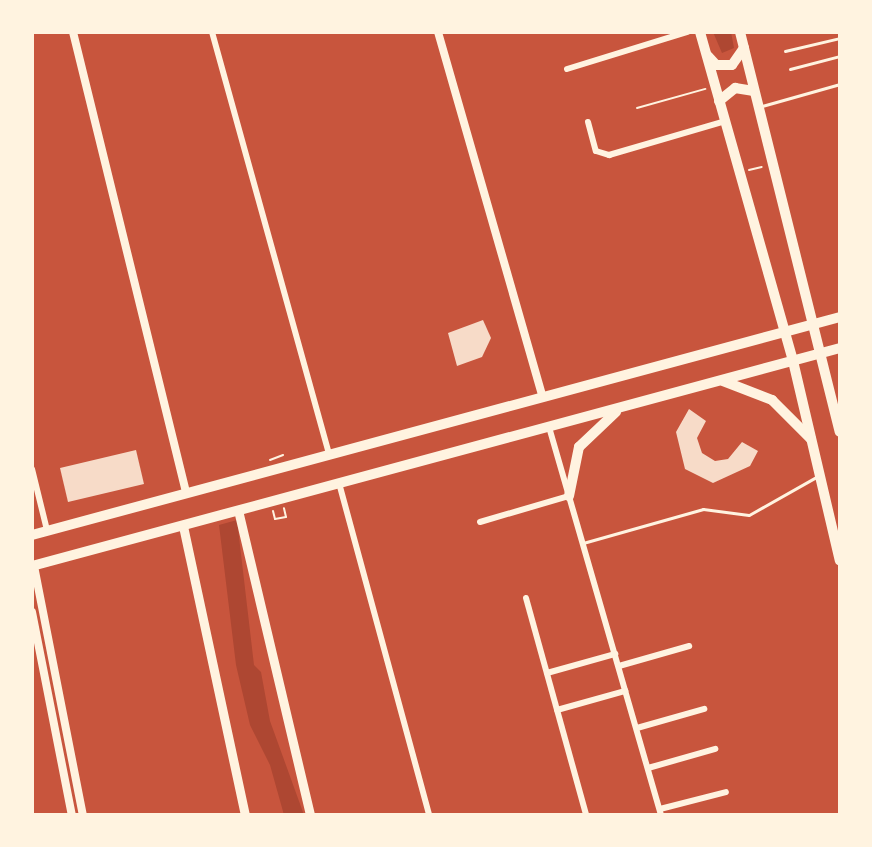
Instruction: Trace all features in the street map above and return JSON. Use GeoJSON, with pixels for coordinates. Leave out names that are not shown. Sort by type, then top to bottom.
{"type":"FeatureCollection","features":[{"type":"Feature","properties":{"kind":"main road"},"geometry":{"type":"LineString","coordinates":[[700,32],[793,361],[840,561]]}},
{"type":"Feature","properties":{"kind":"main road"},"geometry":{"type":"LineString","coordinates":[[740,32],[840,432]]}},
{"type":"Feature","properties":{"kind":"main road"},"geometry":{"type":"LineString","coordinates":[[706,54],[716,65],[732,65],[744,48]]}},
{"type":"Feature","properties":{"kind":"main road"},"geometry":{"type":"LineString","coordinates":[[719,101],[735,88],[754,91]]}},
{"type":"Feature","properties":{"kind":"main road"},"geometry":{"type":"LineString","coordinates":[[32,535],[840,317]]}},
{"type":"Feature","properties":{"kind":"main road"},"geometry":{"type":"LineString","coordinates":[[33,566],[840,348]]}},
{"type":"Feature","properties":{"kind":"main road"},"geometry":{"type":"LineString","coordinates":[[721,380],[772,400],[812,440]]}},
{"type":"Feature","properties":{"kind":"main road"},"geometry":{"type":"LineString","coordinates":[[569,496],[579,447],[625,406]]}},
{"type":"Feature","properties":{"kind":"main road"},"geometry":{"type":"LineString","coordinates":[[238,510],[310,815]]}},
{"type":"Feature","properties":{"kind":"main road"},"geometry":{"type":"LineString","coordinates":[[183,526],[245,815]]}},
{"type":"Feature","properties":{"kind":"street"},"geometry":{"type":"LineString","coordinates":[[73,32],[186,493]]}},
{"type":"Feature","properties":{"kind":"street"},"geometry":{"type":"LineString","coordinates":[[212,32],[329,454]]}},
{"type":"Feature","properties":{"kind":"street"},"geometry":{"type":"LineString","coordinates":[[438,32],[543,397]]}},
{"type":"Feature","properties":{"kind":"street"},"geometry":{"type":"LineString","coordinates":[[567,69],[687,32]]}},
{"type":"Feature","properties":{"kind":"street"},"geometry":{"type":"LineString","coordinates":[[588,122],[596,151],[609,155],[725,121]]}},
{"type":"Feature","properties":{"kind":"street"},"geometry":{"type":"LineString","coordinates":[[549,426],[661,812],[726,792]]}},
{"type":"Feature","properties":{"kind":"street"},"geometry":{"type":"LineString","coordinates":[[32,469],[47,530]]}},
{"type":"Feature","properties":{"kind":"street"},"geometry":{"type":"LineString","coordinates":[[339,483],[429,815]]}},
{"type":"Feature","properties":{"kind":"street"},"geometry":{"type":"LineString","coordinates":[[480,522],[569,496]]}},
{"type":"Feature","properties":{"kind":"street"},"geometry":{"type":"LineString","coordinates":[[33,566],[83,815]]}},
{"type":"Feature","properties":{"kind":"street"},"geometry":{"type":"LineString","coordinates":[[526,598],[586,814]]}},
{"type":"Feature","properties":{"kind":"street"},"geometry":{"type":"LineString","coordinates":[[32,612],[72,815]]}},
{"type":"Feature","properties":{"kind":"street"},"geometry":{"type":"LineString","coordinates":[[619,666],[689,646]]}},
{"type":"Feature","properties":{"kind":"street"},"geometry":{"type":"LineString","coordinates":[[547,673],[615,654]]}},
{"type":"Feature","properties":{"kind":"street"},"geometry":{"type":"LineString","coordinates":[[557,710],[625,691]]}},
{"type":"Feature","properties":{"kind":"street"},"geometry":{"type":"LineString","coordinates":[[637,728],[704,709]]}},
{"type":"Feature","properties":{"kind":"street"},"geometry":{"type":"LineString","coordinates":[[648,768],[715,749]]}},
{"type":"Feature","properties":{"kind":"lane"},"geometry":{"type":"LineString","coordinates":[[785,51],[840,38]]}},
{"type":"Feature","properties":{"kind":"lane"},"geometry":{"type":"LineString","coordinates":[[790,69],[840,56]]}},
{"type":"Feature","properties":{"kind":"lane"},"geometry":{"type":"LineString","coordinates":[[758,108],[840,84]]}},
{"type":"Feature","properties":{"kind":"lane"},"geometry":{"type":"LineString","coordinates":[[583,543],[703,509],[749,515],[820,476]]}},
{"type":"Feature","properties":{"kind":"path"},"geometry":{"type":"LineString","coordinates":[[637,108],[715,86]]}},
{"type":"Feature","properties":{"kind":"path"},"geometry":{"type":"LineString","coordinates":[[740,172],[772,164]]}},
{"type":"Feature","properties":{"kind":"path"},"geometry":{"type":"LineString","coordinates":[[274,472],[270,457],[282,453]]}},
{"type":"Feature","properties":{"kind":"path"},"geometry":{"type":"LineString","coordinates":[[275,519],[286,517],[282,502]]}},
{"type":"Feature","properties":{"kind":"shaded area"},"geometry":{"type":"Polygon","coordinates":[[[713,32],[731,32],[734,48],[722,53],[713,32]]]}},
{"type":"Feature","properties":{"kind":"shaded area"},"geometry":{"type":"Polygon","coordinates":[[[237,520],[254,665],[261,672],[270,721],[304,815],[284,815],[270,765],[250,725],[236,665],[219,525],[237,520]]]}},
{"type":"Feature","properties":{"kind":"building"},"geometry":{"type":"Polygon","coordinates":[[[483,320],[491,338],[482,357],[457,366],[448,333],[483,320]]]}},
{"type":"Feature","properties":{"kind":"building"},"geometry":{"type":"Polygon","coordinates":[[[689,409],[706,421],[697,438],[702,453],[715,461],[728,459],[742,442],[758,451],[750,466],[713,483],[685,469],[676,432],[689,409]]]}},
{"type":"Feature","properties":{"kind":"building"},"geometry":{"type":"Polygon","coordinates":[[[136,450],[144,484],[68,502],[60,468],[136,450]]]}}]}
